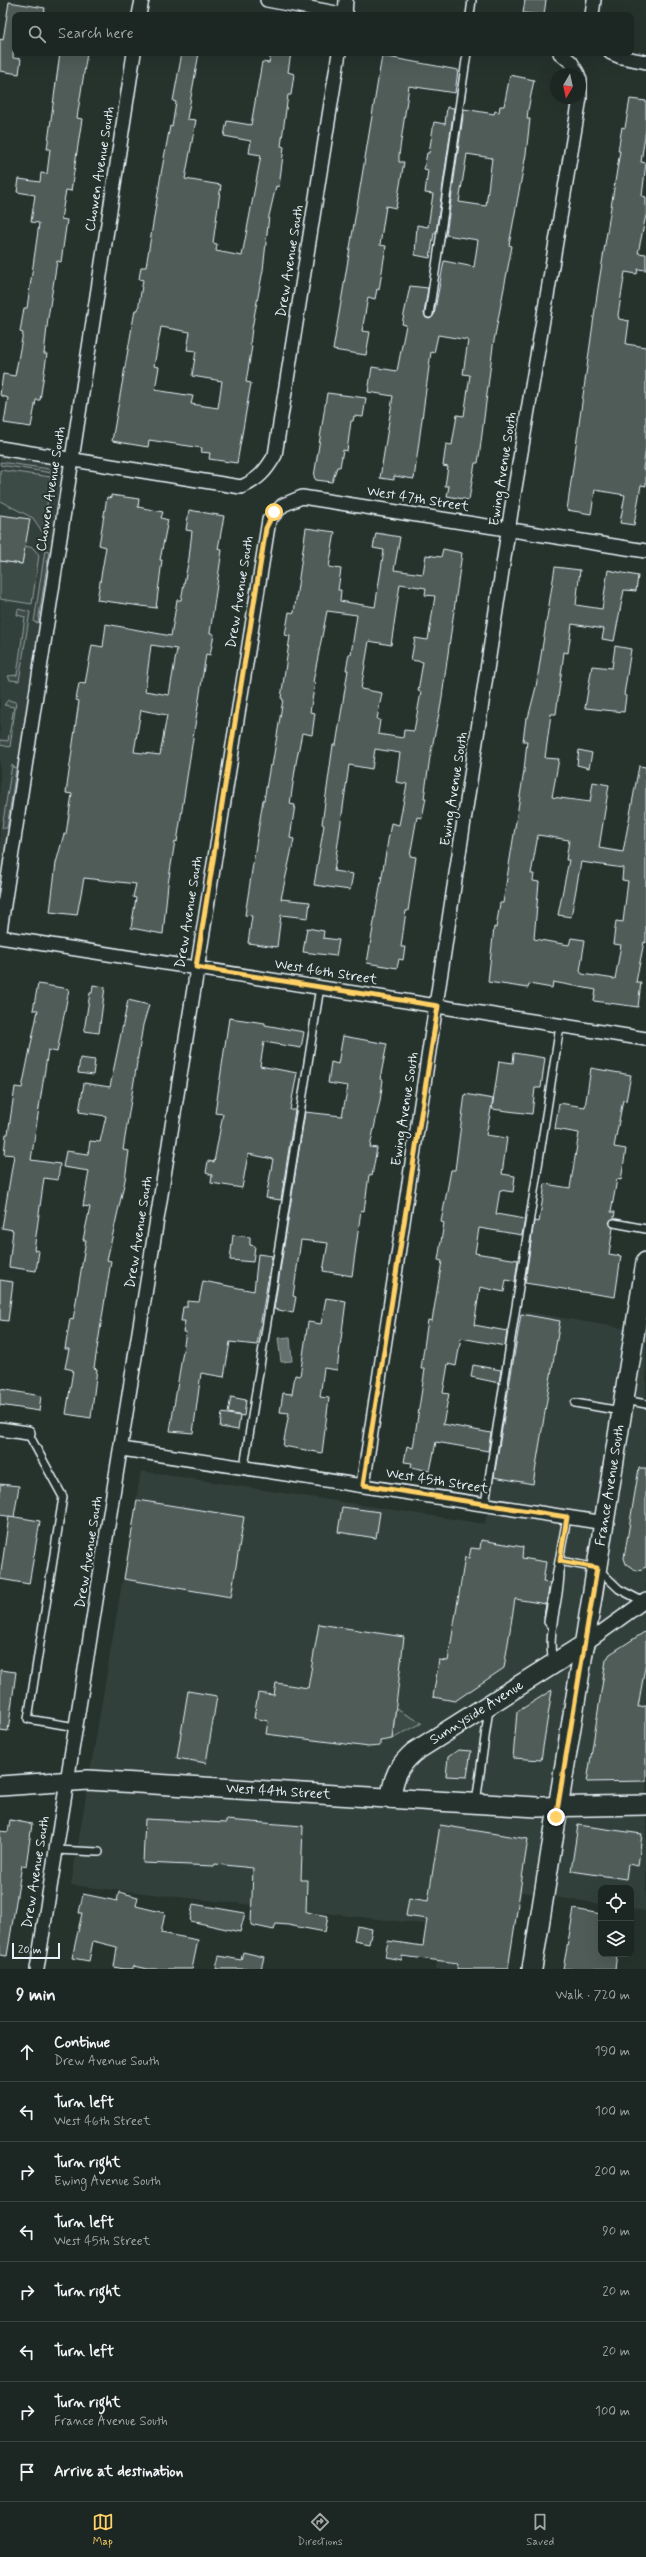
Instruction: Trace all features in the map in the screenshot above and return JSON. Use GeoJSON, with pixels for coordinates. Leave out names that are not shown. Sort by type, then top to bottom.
{"type":"FeatureCollection","features":[{"type":"Feature","properties":{"kind":"street"},"geometry":{"type":"LineString","coordinates":[[140,12],[142,0]]}},
{"type":"Feature","properties":{"kind":"street"},"geometry":{"type":"LineString","coordinates":[[267,0],[329,12]]}},
{"type":"Feature","properties":{"kind":"street"},"geometry":{"type":"LineString","coordinates":[[345,12],[346,0]]}},
{"type":"Feature","properties":{"kind":"street"},"geometry":{"type":"LineString","coordinates":[[592,12],[594,0]]}},
{"type":"Feature","properties":{"kind":"street","name":"Chowen Avenue South"},"geometry":{"type":"LineString","coordinates":[[0,931],[134,56]]}},
{"type":"Feature","properties":{"kind":"street","name":"Drew Avenue South"},"geometry":{"type":"LineString","coordinates":[[72,460],[241,487],[253,482],[266,472],[275,456],[339,56]]}},
{"type":"Feature","properties":{"kind":"street"},"geometry":{"type":"LineString","coordinates":[[564,56],[572,62],[575,68]]}},
{"type":"Feature","properties":{"kind":"street"},"geometry":{"type":"LineString","coordinates":[[619,56],[646,62]]}},
{"type":"Feature","properties":{"kind":"street","name":"Ewing Avenue South"},"geometry":{"type":"LineString","coordinates":[[363,1485],[438,1006],[509,530],[579,104]]}},
{"type":"Feature","properties":{"kind":"street"},"geometry":{"type":"LineString","coordinates":[[0,448],[72,460]]}},
{"type":"Feature","properties":{"kind":"street","name":"West 47th Street"},"geometry":{"type":"LineString","coordinates":[[283,505],[302,497],[646,550]]}},
{"type":"Feature","properties":{"kind":"street","name":"Drew Avenue South"},"geometry":{"type":"LineString","coordinates":[[37,1969],[122,1448],[196,967],[266,528],[274,512],[283,505]]}},
{"type":"Feature","properties":{"kind":"street","name":"West 46th Street"},"geometry":{"type":"LineString","coordinates":[[0,937],[196,967],[646,1040]]}},
{"type":"Feature","properties":{"kind":"street","name":"France Avenue South"},"geometry":{"type":"LineString","coordinates":[[532,1969],[557,1806],[605,1523],[646,1262]]}},
{"type":"Feature","properties":{"kind":"street"},"geometry":{"type":"LineString","coordinates":[[0,1429],[28,1433]]}},
{"type":"Feature","properties":{"kind":"street","name":"West 45th Street"},"geometry":{"type":"LineString","coordinates":[[122,1448],[605,1523]]}},
{"type":"Feature","properties":{"kind":"street"},"geometry":{"type":"LineString","coordinates":[[585,1644],[645,1601]]}},
{"type":"Feature","properties":{"kind":"street","name":"Sunnyside Avenue"},"geometry":{"type":"LineString","coordinates":[[391,1798],[393,1780],[404,1760],[414,1752],[585,1644]]}},
{"type":"Feature","properties":{"kind":"street","name":"West 44th Street"},"geometry":{"type":"LineString","coordinates":[[0,1786],[88,1780],[476,1803],[557,1806],[646,1805]]}},
{"type":"Feature","properties":{"kind":"lane"},"geometry":{"type":"LineString","coordinates":[[470,12],[472,0]]}},
{"type":"Feature","properties":{"kind":"lane"},"geometry":{"type":"LineString","coordinates":[[429,314],[467,56]]}},
{"type":"Feature","properties":{"kind":"lane"},"geometry":{"type":"LineString","coordinates":[[244,1467],[320,987]]}},
{"type":"Feature","properties":{"kind":"lane"},"geometry":{"type":"LineString","coordinates":[[485,1504],[560,1026]]}},
{"type":"Feature","properties":{"kind":"lane"},"geometry":{"type":"LineString","coordinates":[[614,1223],[646,1229]]}},
{"type":"Feature","properties":{"kind":"lane"},"geometry":{"type":"LineString","coordinates":[[575,1403],[624,1406],[646,1404]]}},
{"type":"Feature","properties":{"kind":"lane"},"geometry":{"type":"LineString","coordinates":[[28,1433],[63,1498],[28,1719],[76,1727]]}},
{"type":"Feature","properties":{"kind":"lane"},"geometry":{"type":"LineString","coordinates":[[554,1664],[550,1646],[560,1580],[560,1561],[567,1517]]}},
{"type":"Feature","properties":{"kind":"lane"},"geometry":{"type":"LineString","coordinates":[[560,1561],[597,1568],[619,1589],[645,1601]]}},
{"type":"Feature","properties":{"kind":"lane"},"geometry":{"type":"LineString","coordinates":[[476,1803],[490,1703]]}},
{"type":"Feature","properties":{"kind":"lane"},"geometry":{"type":"LineString","coordinates":[[56,1850],[99,1852]]}},
{"type":"Feature","properties":{"kind":"shaded area"},"geometry":{"type":"Polygon","coordinates":[[[0,456],[63,466],[0,890],[0,456]]]}},
{"type":"Feature","properties":{"kind":"shaded area"},"geometry":{"type":"Polygon","coordinates":[[[0,462],[50,469],[52,473],[0,465],[0,462]]]}},
{"type":"Feature","properties":{"kind":"shaded area"},"geometry":{"type":"Polygon","coordinates":[[[0,470],[51,477],[43,533],[33,518],[0,501],[0,470]]]}},
{"type":"Feature","properties":{"kind":"shaded area"},"geometry":{"type":"Polygon","coordinates":[[[25,546],[33,548],[39,555],[32,604],[0,599],[0,561],[22,564],[25,546]]]}},
{"type":"Feature","properties":{"kind":"shaded area"},"geometry":{"type":"Polygon","coordinates":[[[45,550],[49,551],[38,623],[34,622],[45,550]]]}},
{"type":"Feature","properties":{"kind":"shaded area"},"geometry":{"type":"Polygon","coordinates":[[[18,609],[30,612],[19,681],[10,680],[8,676],[17,675],[25,617],[17,615],[18,609]]]}},
{"type":"Feature","properties":{"kind":"shaded area"},"geometry":{"type":"Polygon","coordinates":[[[8,700],[16,702],[10,747],[0,745],[0,740],[8,741],[14,707],[4,705],[8,700]]]}},
{"type":"Feature","properties":{"kind":"shaded area"},"geometry":{"type":"Polygon","coordinates":[[[12,765],[16,769],[7,828],[2,828],[12,765]]]}},
{"type":"Feature","properties":{"kind":"shaded area"},"geometry":{"type":"Polygon","coordinates":[[[521,1311],[646,1332],[646,1911],[634,1909],[634,1885],[598,1885],[598,1904],[522,1892],[508,1969],[436,1969],[442,1926],[71,1885],[141,1471],[485,1524],[521,1311]]]}},
{"type":"Feature","properties":{"kind":"shaded area"},"geometry":{"type":"Polygon","coordinates":[[[290,1337],[292,1361],[281,1362],[278,1338],[290,1337]]]}},
{"type":"Feature","properties":{"kind":"shaded area"},"geometry":{"type":"Polygon","coordinates":[[[396,1709],[422,1723],[392,1739],[396,1709]]]}},
{"type":"Feature","properties":{"kind":"building"},"geometry":{"type":"Polygon","coordinates":[[[525,0],[546,0],[544,12],[523,12],[525,0]]]}},
{"type":"Feature","properties":{"kind":"building"},"geometry":{"type":"Polygon","coordinates":[[[9,2],[45,8],[44,12],[12,12],[12,56],[13,58],[21,59],[19,74],[0,71],[0,39],[3,40],[9,2]]]}},
{"type":"Feature","properties":{"kind":"building"},"geometry":{"type":"Polygon","coordinates":[[[60,56],[87,56],[77,118],[82,119],[71,191],[66,190],[61,219],[67,220],[61,262],[57,261],[48,318],[44,354],[47,354],[40,400],[36,400],[31,427],[4,423],[8,398],[0,395],[3,374],[15,376],[23,333],[20,332],[24,308],[27,308],[39,223],[31,222],[35,195],[17,192],[19,179],[40,182],[41,173],[47,174],[50,149],[47,149],[60,56]]]}},
{"type":"Feature","properties":{"kind":"building"},"geometry":{"type":"Polygon","coordinates":[[[181,56],[198,56],[187,119],[196,120],[185,179],[221,185],[213,243],[217,244],[216,251],[242,256],[261,155],[249,153],[251,141],[224,136],[227,121],[251,125],[262,62],[269,63],[270,56],[291,56],[288,72],[294,74],[291,95],[288,95],[281,146],[284,147],[279,187],[276,186],[269,216],[263,270],[252,328],[250,345],[252,346],[246,382],[251,383],[237,463],[209,459],[210,453],[201,452],[202,448],[149,440],[148,447],[112,441],[135,310],[138,310],[143,280],[139,279],[141,267],[146,267],[161,174],[176,102],[173,101],[181,56]],[[161,327],[154,366],[159,367],[155,390],[193,396],[191,404],[218,408],[222,381],[192,376],[196,351],[187,350],[190,332],[161,327]]]}},
{"type":"Feature","properties":{"kind":"building"},"geometry":{"type":"Polygon","coordinates":[[[382,56],[458,70],[455,93],[409,86],[399,155],[399,162],[404,162],[396,208],[386,206],[380,245],[386,246],[379,290],[377,289],[375,299],[368,297],[362,331],[370,332],[366,355],[333,350],[382,56]]]}},
{"type":"Feature","properties":{"kind":"building"},"geometry":{"type":"Polygon","coordinates":[[[510,75],[534,80],[527,119],[530,119],[526,154],[509,245],[512,246],[493,346],[478,463],[475,463],[469,500],[447,496],[449,486],[445,486],[448,467],[443,466],[446,444],[452,445],[457,415],[464,416],[470,375],[463,374],[468,340],[438,335],[434,353],[431,352],[414,479],[394,476],[394,480],[380,478],[393,396],[368,392],[372,367],[397,371],[406,325],[402,324],[410,286],[428,288],[424,314],[426,318],[430,319],[434,315],[444,261],[474,267],[478,240],[446,235],[464,109],[494,114],[495,111],[499,112],[500,106],[504,106],[510,75]],[[467,154],[459,202],[486,206],[492,158],[467,154]]]}},
{"type":"Feature","properties":{"kind":"building"},"geometry":{"type":"Polygon","coordinates":[[[630,99],[646,101],[646,129],[641,162],[646,163],[642,196],[646,197],[646,215],[638,253],[646,254],[646,270],[638,269],[637,274],[625,272],[618,315],[619,319],[629,321],[626,344],[646,347],[646,447],[643,469],[646,470],[646,486],[641,485],[634,525],[620,523],[625,495],[595,490],[591,514],[567,510],[598,288],[620,151],[618,151],[622,127],[625,128],[630,99]]]}},
{"type":"Feature","properties":{"kind":"building"},"geometry":{"type":"Polygon","coordinates":[[[447,107],[454,108],[436,233],[434,233],[430,258],[415,255],[417,225],[428,227],[433,194],[425,193],[428,170],[424,169],[427,153],[429,153],[434,122],[445,124],[447,107]]]}},
{"type":"Feature","properties":{"kind":"building"},"geometry":{"type":"Polygon","coordinates":[[[327,393],[366,398],[363,417],[354,416],[353,421],[351,421],[347,451],[343,450],[340,467],[337,467],[332,482],[316,480],[314,477],[327,393]]]}},
{"type":"Feature","properties":{"kind":"building"},"geometry":{"type":"Polygon","coordinates":[[[111,495],[139,499],[138,507],[163,512],[161,518],[168,520],[160,560],[162,560],[156,608],[97,600],[106,547],[99,545],[107,497],[111,498],[111,495]]]}},
{"type":"Feature","properties":{"kind":"building"},"geometry":{"type":"Polygon","coordinates":[[[189,510],[224,516],[218,549],[222,550],[210,633],[214,634],[210,655],[206,654],[177,842],[175,841],[168,884],[163,934],[131,928],[136,898],[133,897],[136,884],[84,878],[77,915],[50,912],[56,863],[64,834],[66,834],[72,794],[66,793],[79,701],[76,700],[79,683],[85,684],[92,645],[103,647],[106,624],[171,636],[177,600],[181,600],[189,558],[192,531],[186,530],[189,510]],[[151,645],[145,691],[169,695],[177,649],[151,645]],[[141,710],[134,752],[160,755],[167,715],[141,710]]]}},
{"type":"Feature","properties":{"kind":"building"},"geometry":{"type":"Polygon","coordinates":[[[0,515],[30,519],[22,564],[0,561],[0,515]]]}},
{"type":"Feature","properties":{"kind":"building"},"geometry":{"type":"Polygon","coordinates":[[[306,528],[335,532],[329,567],[341,569],[338,590],[341,590],[340,601],[375,607],[384,550],[373,548],[376,533],[400,537],[394,570],[423,574],[426,555],[441,557],[443,549],[462,553],[441,704],[430,757],[424,798],[426,798],[422,818],[417,817],[410,856],[416,857],[401,947],[405,947],[403,960],[399,959],[397,968],[367,963],[391,823],[399,825],[407,784],[396,782],[400,753],[375,749],[372,769],[349,765],[334,871],[353,874],[350,890],[314,885],[324,825],[322,824],[333,745],[336,745],[348,670],[346,670],[349,654],[351,654],[357,615],[327,611],[313,682],[315,683],[310,712],[315,713],[312,735],[302,733],[296,763],[290,804],[295,805],[290,838],[294,839],[281,899],[310,902],[308,918],[281,915],[277,947],[248,943],[252,916],[245,915],[263,800],[270,765],[272,766],[283,699],[281,698],[290,636],[285,635],[289,612],[294,613],[306,528]],[[400,584],[391,645],[369,641],[361,689],[382,693],[377,719],[380,720],[378,734],[403,738],[404,730],[414,731],[421,692],[418,691],[423,662],[411,660],[415,638],[428,640],[435,596],[425,595],[426,588],[400,584]]]}},
{"type":"Feature","properties":{"kind":"building"},"geometry":{"type":"Polygon","coordinates":[[[555,567],[580,570],[576,605],[602,609],[608,570],[638,576],[636,591],[624,590],[614,641],[602,639],[604,629],[572,624],[568,653],[564,652],[556,714],[551,714],[545,758],[559,759],[552,797],[590,802],[593,782],[609,785],[599,848],[623,852],[639,766],[646,767],[646,943],[644,942],[636,982],[641,982],[638,1007],[594,1001],[596,990],[553,982],[552,988],[529,984],[528,988],[488,982],[494,927],[496,928],[500,903],[503,903],[524,771],[527,741],[523,741],[526,718],[528,718],[536,687],[555,567]],[[538,835],[531,874],[534,874],[533,881],[539,882],[534,939],[569,945],[571,938],[585,940],[580,971],[582,974],[615,979],[621,945],[613,944],[616,921],[623,922],[628,881],[622,880],[623,868],[581,862],[571,917],[558,915],[569,860],[566,860],[569,840],[538,835]]]}},
{"type":"Feature","properties":{"kind":"building"},"geometry":{"type":"Polygon","coordinates":[[[615,646],[631,649],[624,695],[626,696],[624,712],[585,708],[592,666],[612,668],[615,646]]]}},
{"type":"Feature","properties":{"kind":"building"},"geometry":{"type":"Polygon","coordinates":[[[579,750],[592,753],[589,768],[577,765],[579,750]]]}},
{"type":"Feature","properties":{"kind":"building"},"geometry":{"type":"Polygon","coordinates":[[[307,928],[324,931],[323,938],[339,940],[336,956],[303,952],[307,928]]]}},
{"type":"Feature","properties":{"kind":"building"},"geometry":{"type":"Polygon","coordinates":[[[38,984],[69,989],[57,1052],[48,1050],[31,1160],[60,1164],[58,1180],[44,1178],[34,1250],[39,1251],[36,1271],[9,1267],[13,1230],[2,1228],[14,1155],[4,1154],[6,1134],[8,1134],[15,1087],[22,1088],[38,1010],[33,1010],[38,984]]]}},
{"type":"Feature","properties":{"kind":"building"},"geometry":{"type":"Polygon","coordinates":[[[93,985],[105,987],[99,1033],[84,1031],[90,993],[92,993],[93,985]]]}},
{"type":"Feature","properties":{"kind":"building"},"geometry":{"type":"Polygon","coordinates":[[[128,1000],[149,1005],[143,1025],[123,1150],[129,1151],[125,1180],[107,1260],[111,1261],[94,1368],[97,1369],[91,1418],[66,1414],[73,1370],[65,1368],[69,1349],[65,1349],[70,1319],[73,1320],[86,1240],[83,1240],[90,1207],[83,1206],[89,1171],[63,1167],[66,1151],[88,1154],[90,1141],[100,1142],[106,1116],[79,1112],[84,1083],[110,1087],[128,1000]]]}},
{"type":"Feature","properties":{"kind":"building"},"geometry":{"type":"Polygon","coordinates":[[[229,1018],[265,1023],[265,1025],[304,1032],[301,1048],[264,1042],[260,1066],[297,1073],[290,1110],[295,1110],[281,1200],[266,1198],[273,1159],[248,1154],[242,1188],[211,1183],[212,1175],[206,1173],[208,1161],[214,1162],[223,1114],[215,1113],[229,1018]]]}},
{"type":"Feature","properties":{"kind":"building"},"geometry":{"type":"Polygon","coordinates":[[[343,1036],[387,1044],[380,1079],[383,1080],[380,1101],[370,1147],[377,1148],[372,1176],[369,1175],[364,1211],[361,1210],[352,1276],[323,1271],[328,1243],[301,1240],[293,1296],[296,1297],[293,1313],[274,1309],[305,1112],[342,1116],[348,1086],[328,1083],[331,1062],[338,1064],[343,1036]]]}},
{"type":"Feature","properties":{"kind":"building"},"geometry":{"type":"Polygon","coordinates":[[[514,1053],[545,1058],[541,1088],[535,1088],[532,1114],[492,1109],[499,1061],[513,1063],[514,1053]]]}},
{"type":"Feature","properties":{"kind":"building"},"geometry":{"type":"Polygon","coordinates":[[[80,1058],[95,1060],[93,1075],[78,1073],[80,1058]]]}},
{"type":"Feature","properties":{"kind":"building"},"geometry":{"type":"Polygon","coordinates":[[[591,1068],[631,1075],[626,1101],[623,1100],[614,1147],[626,1149],[621,1180],[617,1179],[611,1212],[615,1212],[614,1218],[609,1222],[613,1228],[609,1254],[621,1256],[615,1297],[525,1283],[534,1221],[539,1222],[545,1184],[570,1188],[579,1133],[555,1129],[559,1103],[585,1107],[591,1068]]]}},
{"type":"Feature","properties":{"kind":"building"},"geometry":{"type":"Polygon","coordinates":[[[465,1094],[493,1099],[486,1135],[507,1138],[502,1174],[515,1176],[513,1192],[500,1190],[496,1214],[525,1219],[522,1235],[479,1228],[475,1253],[518,1260],[515,1282],[506,1280],[504,1292],[480,1287],[474,1325],[507,1331],[505,1346],[461,1338],[456,1366],[448,1364],[443,1393],[449,1394],[443,1424],[491,1433],[488,1451],[436,1442],[430,1471],[411,1467],[412,1463],[404,1462],[407,1446],[413,1448],[425,1369],[421,1369],[428,1320],[432,1321],[442,1261],[438,1260],[444,1223],[441,1222],[451,1170],[455,1170],[465,1094]]]}},
{"type":"Feature","properties":{"kind":"building"},"geometry":{"type":"Polygon","coordinates":[[[233,1235],[250,1237],[250,1245],[255,1246],[253,1262],[230,1260],[233,1235]]]}},
{"type":"Feature","properties":{"kind":"building"},"geometry":{"type":"Polygon","coordinates":[[[258,1254],[272,1256],[257,1345],[230,1342],[224,1377],[201,1373],[193,1433],[170,1431],[186,1332],[183,1332],[185,1321],[181,1321],[183,1307],[187,1307],[187,1301],[199,1302],[203,1281],[254,1291],[258,1254]]]}},
{"type":"Feature","properties":{"kind":"building"},"geometry":{"type":"Polygon","coordinates":[[[0,1280],[13,1282],[8,1321],[0,1320],[0,1280]]]}},
{"type":"Feature","properties":{"kind":"building"},"geometry":{"type":"Polygon","coordinates":[[[326,1298],[346,1301],[337,1370],[324,1368],[320,1397],[329,1398],[322,1453],[283,1446],[289,1413],[280,1412],[283,1393],[292,1394],[295,1375],[300,1376],[308,1322],[321,1324],[326,1298]]]}},
{"type":"Feature","properties":{"kind":"building"},"geometry":{"type":"Polygon","coordinates":[[[521,1314],[560,1321],[533,1484],[494,1477],[521,1314]]]}},
{"type":"Feature","properties":{"kind":"building"},"geometry":{"type":"Polygon","coordinates":[[[473,1365],[501,1370],[499,1383],[471,1377],[473,1365]]]}},
{"type":"Feature","properties":{"kind":"building"},"geometry":{"type":"Polygon","coordinates":[[[0,1389],[41,1396],[39,1411],[0,1405],[0,1389]]]}},
{"type":"Feature","properties":{"kind":"building"},"geometry":{"type":"Polygon","coordinates":[[[231,1397],[246,1400],[244,1416],[228,1413],[231,1397]]]}},
{"type":"Feature","properties":{"kind":"building"},"geometry":{"type":"Polygon","coordinates":[[[222,1413],[240,1416],[238,1430],[220,1427],[222,1413]]]}},
{"type":"Feature","properties":{"kind":"building"},"geometry":{"type":"Polygon","coordinates":[[[639,1468],[646,1468],[646,1567],[637,1571],[626,1564],[624,1558],[639,1468]]]}},
{"type":"Feature","properties":{"kind":"building"},"geometry":{"type":"Polygon","coordinates":[[[0,1484],[19,1486],[14,1517],[0,1515],[0,1484]]]}},
{"type":"Feature","properties":{"kind":"building"},"geometry":{"type":"Polygon","coordinates":[[[137,1500],[244,1517],[231,1597],[124,1579],[137,1500]]]}},
{"type":"Feature","properties":{"kind":"building"},"geometry":{"type":"Polygon","coordinates":[[[342,1507],[380,1512],[376,1538],[338,1532],[342,1507]]]}},
{"type":"Feature","properties":{"kind":"building"},"geometry":{"type":"Polygon","coordinates":[[[9,1516],[40,1521],[29,1584],[0,1579],[9,1516]]]}},
{"type":"Feature","properties":{"kind":"building"},"geometry":{"type":"Polygon","coordinates":[[[481,1540],[523,1547],[522,1558],[546,1562],[543,1582],[550,1583],[544,1617],[546,1604],[515,1599],[504,1668],[455,1701],[433,1697],[439,1660],[448,1661],[465,1557],[469,1558],[471,1548],[480,1549],[481,1540]]]}},
{"type":"Feature","properties":{"kind":"building"},"geometry":{"type":"Polygon","coordinates":[[[319,1624],[404,1637],[392,1739],[380,1741],[380,1746],[369,1747],[266,1734],[268,1721],[254,1718],[258,1693],[274,1695],[276,1683],[308,1688],[319,1624]]]}},
{"type":"Feature","properties":{"kind":"building"},"geometry":{"type":"Polygon","coordinates":[[[646,1631],[646,1661],[638,1707],[646,1706],[646,1781],[587,1782],[606,1660],[610,1654],[646,1631]]]}},
{"type":"Feature","properties":{"kind":"building"},"geometry":{"type":"Polygon","coordinates":[[[0,1670],[16,1672],[8,1731],[0,1730],[0,1670]]]}},
{"type":"Feature","properties":{"kind":"building"},"geometry":{"type":"Polygon","coordinates":[[[552,1690],[541,1760],[513,1758],[517,1712],[552,1690]]]}},
{"type":"Feature","properties":{"kind":"building"},"geometry":{"type":"Polygon","coordinates":[[[188,1691],[217,1696],[206,1763],[177,1758],[188,1691]]]}},
{"type":"Feature","properties":{"kind":"building"},"geometry":{"type":"Polygon","coordinates":[[[458,1750],[471,1751],[467,1777],[446,1776],[448,1757],[458,1750]]]}},
{"type":"Feature","properties":{"kind":"building"},"geometry":{"type":"Polygon","coordinates":[[[145,1819],[226,1823],[226,1820],[303,1826],[301,1880],[307,1880],[306,1912],[328,1916],[325,1932],[288,1925],[276,1924],[274,1930],[251,1925],[253,1868],[215,1864],[214,1866],[143,1863],[145,1819]]]}},
{"type":"Feature","properties":{"kind":"building"},"geometry":{"type":"Polygon","coordinates":[[[10,1820],[32,1824],[26,1866],[22,1865],[7,1956],[0,1955],[0,1831],[8,1832],[10,1820]]]}},
{"type":"Feature","properties":{"kind":"building"},"geometry":{"type":"Polygon","coordinates":[[[440,1825],[528,1839],[508,1969],[457,1969],[458,1963],[402,1956],[402,1960],[385,1957],[388,1941],[423,1946],[427,1919],[406,1916],[409,1898],[428,1901],[440,1825]]]}},
{"type":"Feature","properties":{"kind":"building"},"geometry":{"type":"Polygon","coordinates":[[[578,1825],[642,1834],[638,1866],[628,1864],[626,1879],[571,1871],[578,1825]]]}},
{"type":"Feature","properties":{"kind":"building"},"geometry":{"type":"Polygon","coordinates":[[[119,1892],[138,1897],[136,1906],[165,1913],[161,1933],[198,1940],[192,1969],[148,1969],[133,1966],[133,1969],[124,1969],[114,1967],[117,1947],[93,1941],[89,1961],[72,1958],[82,1913],[79,1913],[83,1894],[117,1901],[119,1892]]]}},
{"type":"Feature","properties":{"kind":"building"},"geometry":{"type":"Polygon","coordinates":[[[193,1904],[245,1913],[240,1932],[190,1921],[193,1904]]]}},
{"type":"Feature","properties":{"kind":"building"},"geometry":{"type":"Polygon","coordinates":[[[574,1909],[598,1913],[598,1957],[617,1957],[615,1969],[563,1969],[574,1909]]]}},
{"type":"Feature","properties":{"kind":"building"},"geometry":{"type":"Polygon","coordinates":[[[357,1926],[372,1929],[369,1944],[354,1941],[357,1926]]]}},
{"type":"Feature","properties":{"kind":"building"},"geometry":{"type":"Polygon","coordinates":[[[243,1952],[264,1957],[261,1969],[216,1969],[219,1956],[241,1960],[243,1952]]]}},
{"type":"Feature","properties":{"kind":"route"},"geometry":{"type":"LineString","coordinates":[[274,512],[266,528],[196,967],[438,1006],[363,1485],[567,1517],[560,1561],[597,1568],[560,1785],[556,1817]]}}]}
